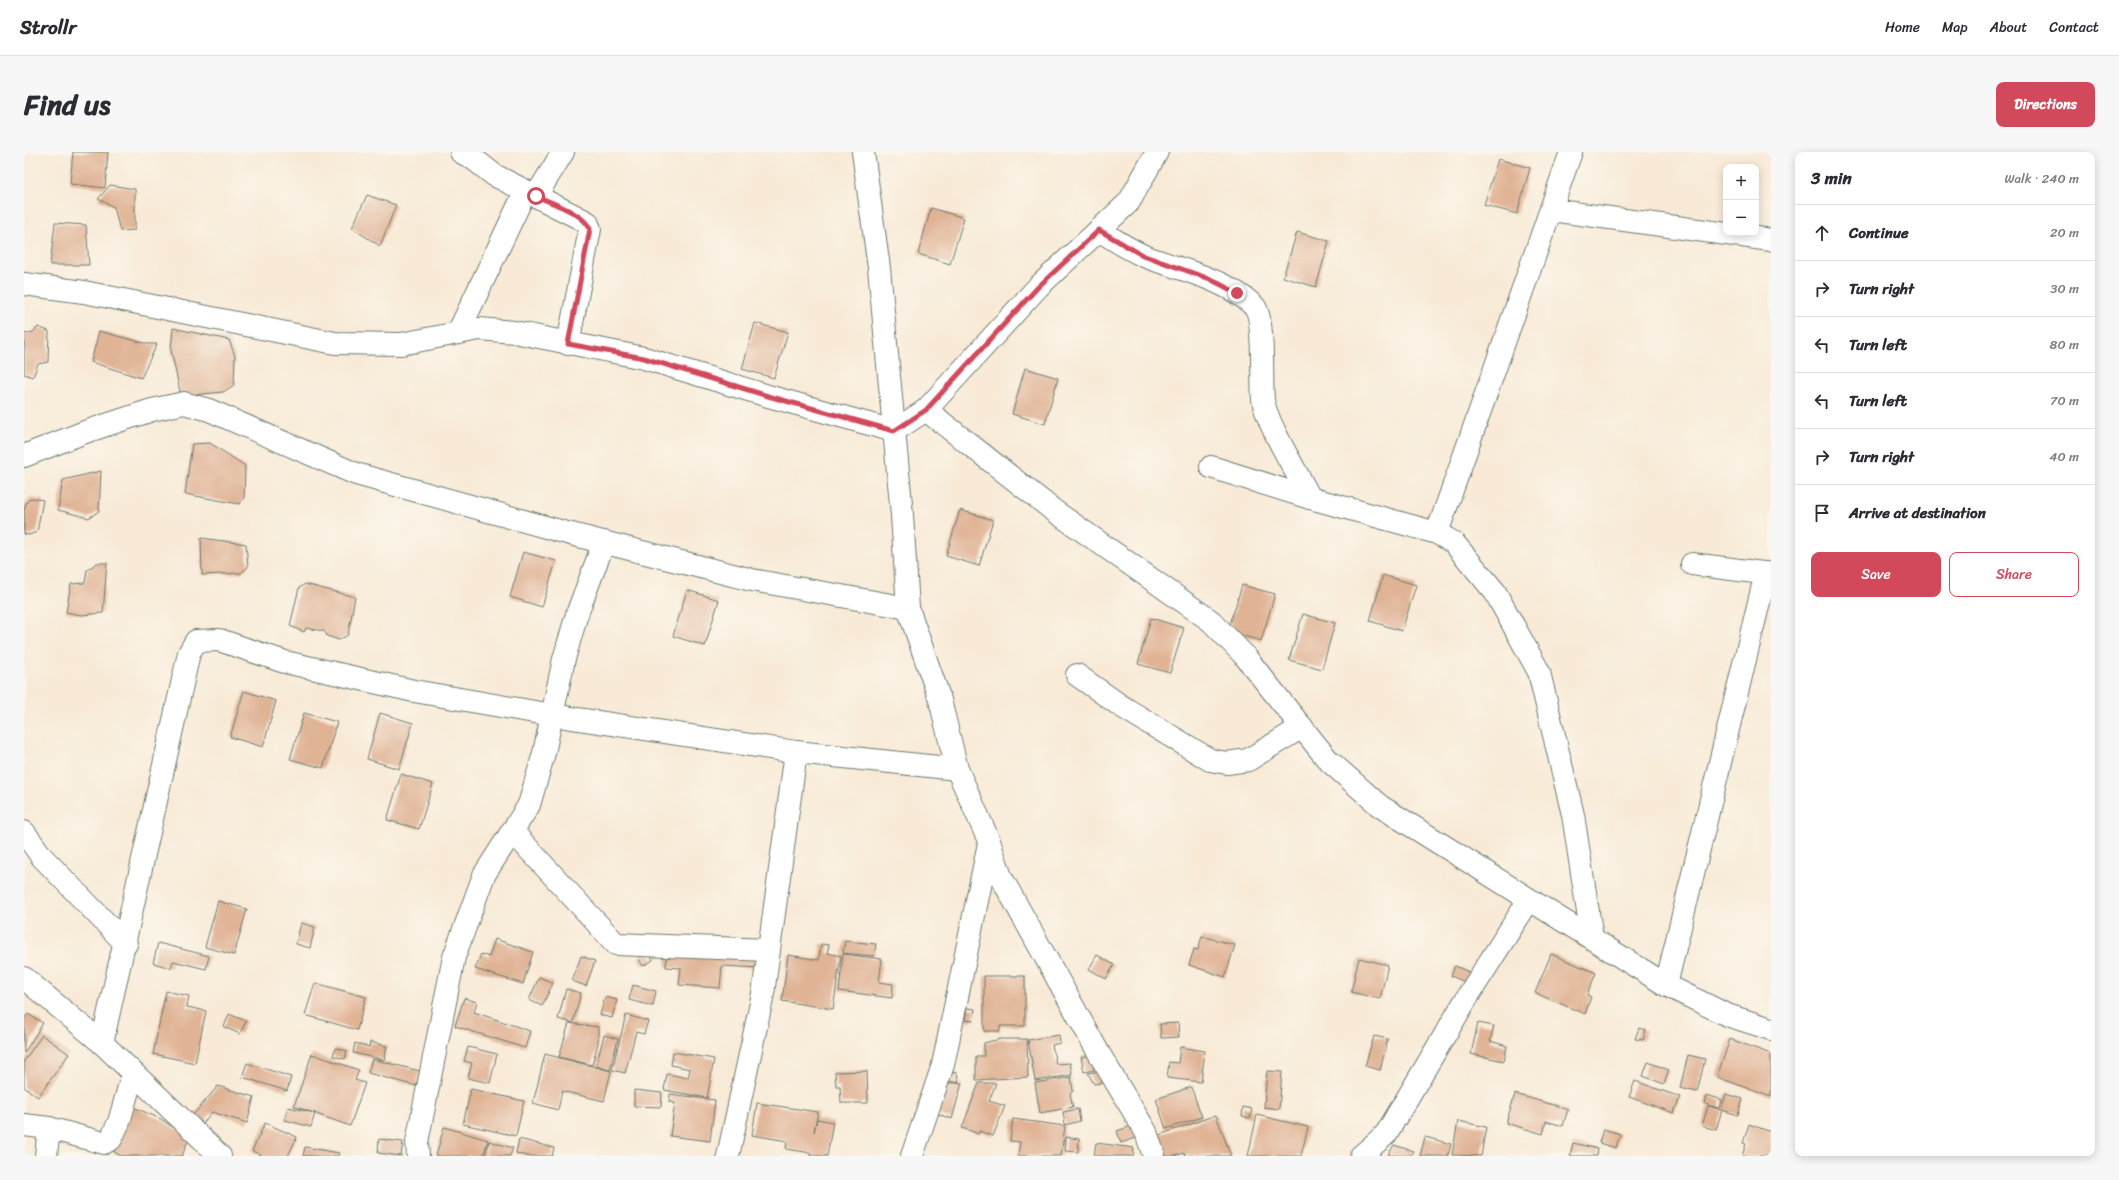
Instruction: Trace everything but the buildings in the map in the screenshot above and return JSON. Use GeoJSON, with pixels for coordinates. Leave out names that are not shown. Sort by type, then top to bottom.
{"type":"FeatureCollection","features":[{"type":"Feature","properties":{"kind":"street"},"geometry":{"type":"LineString","coordinates":[[461,152],[476,160],[494,175],[530,194],[580,217],[587,222],[590,229],[568,344]]}},
{"type":"Feature","properties":{"kind":"street"},"geometry":{"type":"LineString","coordinates":[[458,333],[530,194],[563,152]]}},
{"type":"Feature","properties":{"kind":"street"},"geometry":{"type":"LineString","coordinates":[[863,152],[879,268],[908,608],[940,700],[957,769],[989,841],[1001,877],[1101,1057],[1146,1132],[1154,1156]]}},
{"type":"Feature","properties":{"kind":"street"},"geometry":{"type":"LineString","coordinates":[[24,284],[84,292],[336,343],[401,344],[479,329],[514,332],[644,358],[768,396],[894,431],[926,410],[1038,287],[1129,202],[1157,152]]}},
{"type":"Feature","properties":{"kind":"street"},"geometry":{"type":"LineString","coordinates":[[1437,533],[1571,152]]}},
{"type":"Feature","properties":{"kind":"street"},"geometry":{"type":"LineString","coordinates":[[1551,210],[1771,240]]}},
{"type":"Feature","properties":{"kind":"street"},"geometry":{"type":"LineString","coordinates":[[1099,230],[1142,255],[1210,279],[1237,293],[1255,307],[1260,321],[1263,401],[1268,417],[1310,498]]}},
{"type":"Feature","properties":{"kind":"street"},"geometry":{"type":"LineString","coordinates":[[24,456],[85,432],[152,410],[184,403],[209,410],[356,474],[604,542],[752,580],[908,608]]}},
{"type":"Feature","properties":{"kind":"street"},"geometry":{"type":"LineString","coordinates":[[926,410],[1054,510],[1211,621],[1244,655],[1328,760],[1380,806],[1666,985],[1727,1015],[1771,1029]]}},
{"type":"Feature","properties":{"kind":"street"},"geometry":{"type":"LineString","coordinates":[[1211,467],[1310,498],[1437,533],[1454,543],[1495,592],[1539,672],[1573,815],[1592,938]]}},
{"type":"Feature","properties":{"kind":"street"},"geometry":{"type":"LineString","coordinates":[[418,1156],[417,1142],[454,957],[484,875],[529,805],[544,753],[577,614],[604,542]]}},
{"type":"Feature","properties":{"kind":"street"},"geometry":{"type":"LineString","coordinates":[[1666,985],[1768,574],[1692,564]]}},
{"type":"Feature","properties":{"kind":"street"},"geometry":{"type":"LineString","coordinates":[[102,1043],[126,944],[189,653],[196,642],[219,640],[285,662],[414,691],[552,715],[796,752],[957,769]]}},
{"type":"Feature","properties":{"kind":"street"},"geometry":{"type":"LineString","coordinates":[[1077,675],[1121,706],[1210,760],[1227,763],[1248,760],[1302,727]]}},
{"type":"Feature","properties":{"kind":"street"},"geometry":{"type":"LineString","coordinates":[[728,1156],[763,994],[796,752]]}},
{"type":"Feature","properties":{"kind":"street"},"geometry":{"type":"LineString","coordinates":[[24,832],[42,857],[126,944]]}},
{"type":"Feature","properties":{"kind":"street"},"geometry":{"type":"LineString","coordinates":[[513,832],[616,944],[769,950]]}},
{"type":"Feature","properties":{"kind":"street"},"geometry":{"type":"LineString","coordinates":[[912,1156],[943,1065],[989,841]]}},
{"type":"Feature","properties":{"kind":"street"},"geometry":{"type":"LineString","coordinates":[[1362,1156],[1386,1134],[1471,992],[1529,900]]}},
{"type":"Feature","properties":{"kind":"street"},"geometry":{"type":"LineString","coordinates":[[24,978],[102,1043],[220,1156]]}},
{"type":"Feature","properties":{"kind":"street"},"geometry":{"type":"LineString","coordinates":[[24,1125],[49,1128],[104,1142],[111,1139],[119,1122],[133,1073]]}},
{"type":"Feature","properties":{"kind":"street"},"geometry":{"type":"LineString","coordinates":[[46,1156],[49,1128]]}},
{"type":"Feature","properties":{"kind":"route"},"geometry":{"type":"LineString","coordinates":[[536,196],[580,217],[587,222],[590,229],[579,293],[568,344],[644,358],[768,396],[894,431],[926,410],[1038,287],[1099,230],[1142,255],[1210,279],[1237,293]]}}]}
